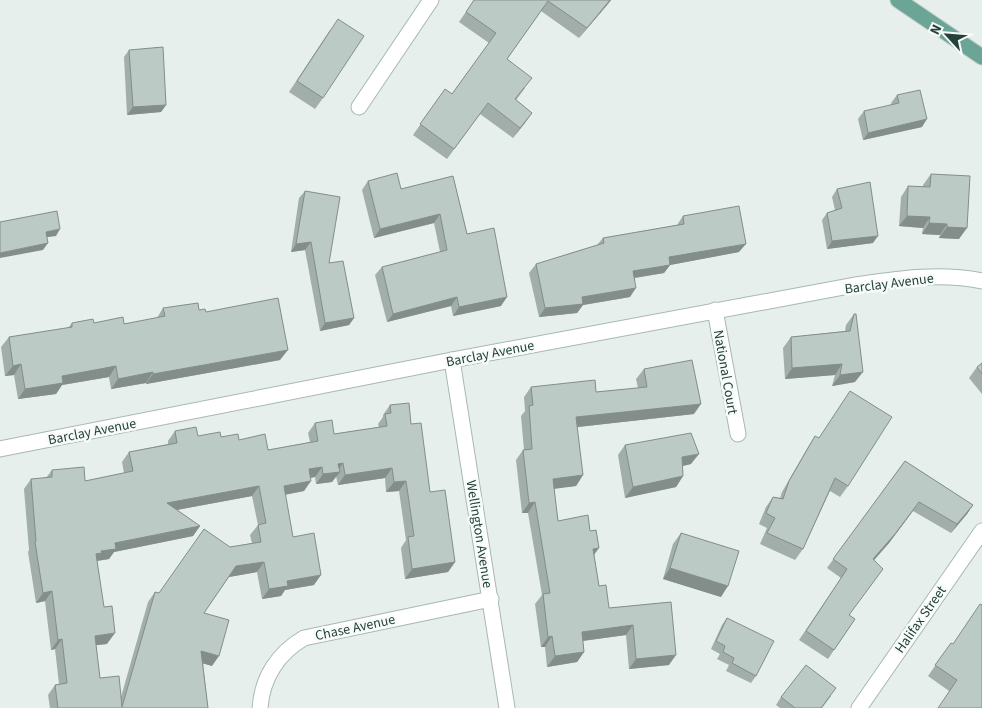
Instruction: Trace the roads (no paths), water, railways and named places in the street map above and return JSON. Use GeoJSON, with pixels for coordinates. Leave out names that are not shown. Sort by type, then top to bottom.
{"type":"FeatureCollection","features":[{"type":"Feature","properties":{"kind":"main road"},"geometry":{"type":"LineString","coordinates":[[898,0],[982,57]]}},
{"type":"Feature","properties":{"kind":"street"},"geometry":{"type":"LineString","coordinates":[[359,107],[431,0]]}},
{"type":"Feature","properties":{"kind":"street","name":"Barclay Avenue"},"geometry":{"type":"LineString","coordinates":[[0,449],[452,360],[886,280],[943,277],[982,281]]}},
{"type":"Feature","properties":{"kind":"street","name":"National Court"},"geometry":{"type":"LineString","coordinates":[[715,310],[738,434]]}},
{"type":"Feature","properties":{"kind":"street","name":"Wellington Avenue"},"geometry":{"type":"LineString","coordinates":[[452,360],[508,708]]}},
{"type":"Feature","properties":{"kind":"street","name":"Halifax Street"},"geometry":{"type":"LineString","coordinates":[[859,708],[982,531]]}},
{"type":"Feature","properties":{"kind":"street","name":"Chase Avenue"},"geometry":{"type":"LineString","coordinates":[[260,708],[270,671],[280,656],[304,638],[490,598]]}}]}
